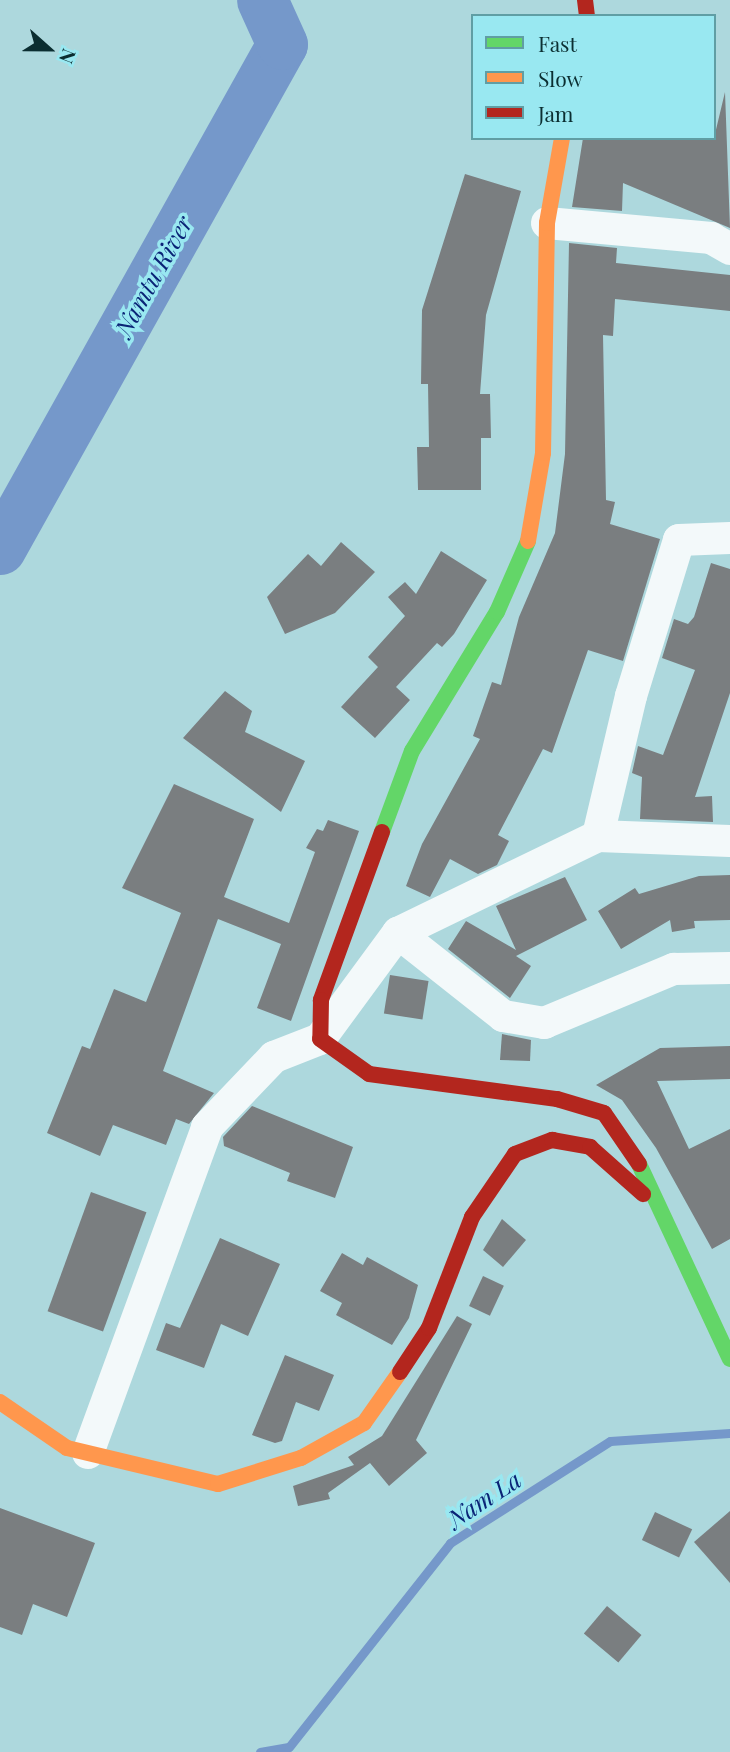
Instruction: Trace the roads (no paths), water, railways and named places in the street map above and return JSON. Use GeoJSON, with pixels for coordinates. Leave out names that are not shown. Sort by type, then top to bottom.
{"type":"FeatureCollection","features":[{"type":"Feature","properties":{"kind":"street"},"geometry":{"type":"LineString","coordinates":[[320,1039],[321,1000],[412,751],[497,612],[533,530],[542,453],[547,223],[562,140]]}},
{"type":"Feature","properties":{"kind":"street"},"geometry":{"type":"LineString","coordinates":[[547,223],[711,237],[730,249]]}},
{"type":"Feature","properties":{"kind":"street"},"geometry":{"type":"LineString","coordinates":[[598,836],[631,696],[680,540],[730,538]]}},
{"type":"Feature","properties":{"kind":"street"},"geometry":{"type":"LineString","coordinates":[[88,1453],[206,1127],[274,1057],[320,1039],[398,933],[598,836],[730,841]]}},
{"type":"Feature","properties":{"kind":"street"},"geometry":{"type":"LineString","coordinates":[[398,933],[503,1016],[544,1023],[674,969],[730,968]]}},
{"type":"Feature","properties":{"kind":"street"},"geometry":{"type":"LineString","coordinates":[[320,1039],[369,1074],[557,1099],[604,1113],[638,1161],[730,1359]]}},
{"type":"Feature","properties":{"kind":"street"},"geometry":{"type":"LineString","coordinates":[[0,1402],[66,1448],[218,1484],[301,1458],[364,1423],[429,1328],[472,1217],[515,1154],[552,1140],[590,1147],[660,1209]]}},
{"type":"Feature","properties":{"kind":"waterway","name":"Namtu River"},"geometry":{"type":"LineString","coordinates":[[0,549],[282,44],[262,0]]}},
{"type":"Feature","properties":{"kind":"waterway","name":"Nam La"},"geometry":{"type":"LineString","coordinates":[[260,1752],[289,1747],[450,1543],[610,1441],[730,1433]]}}]}
